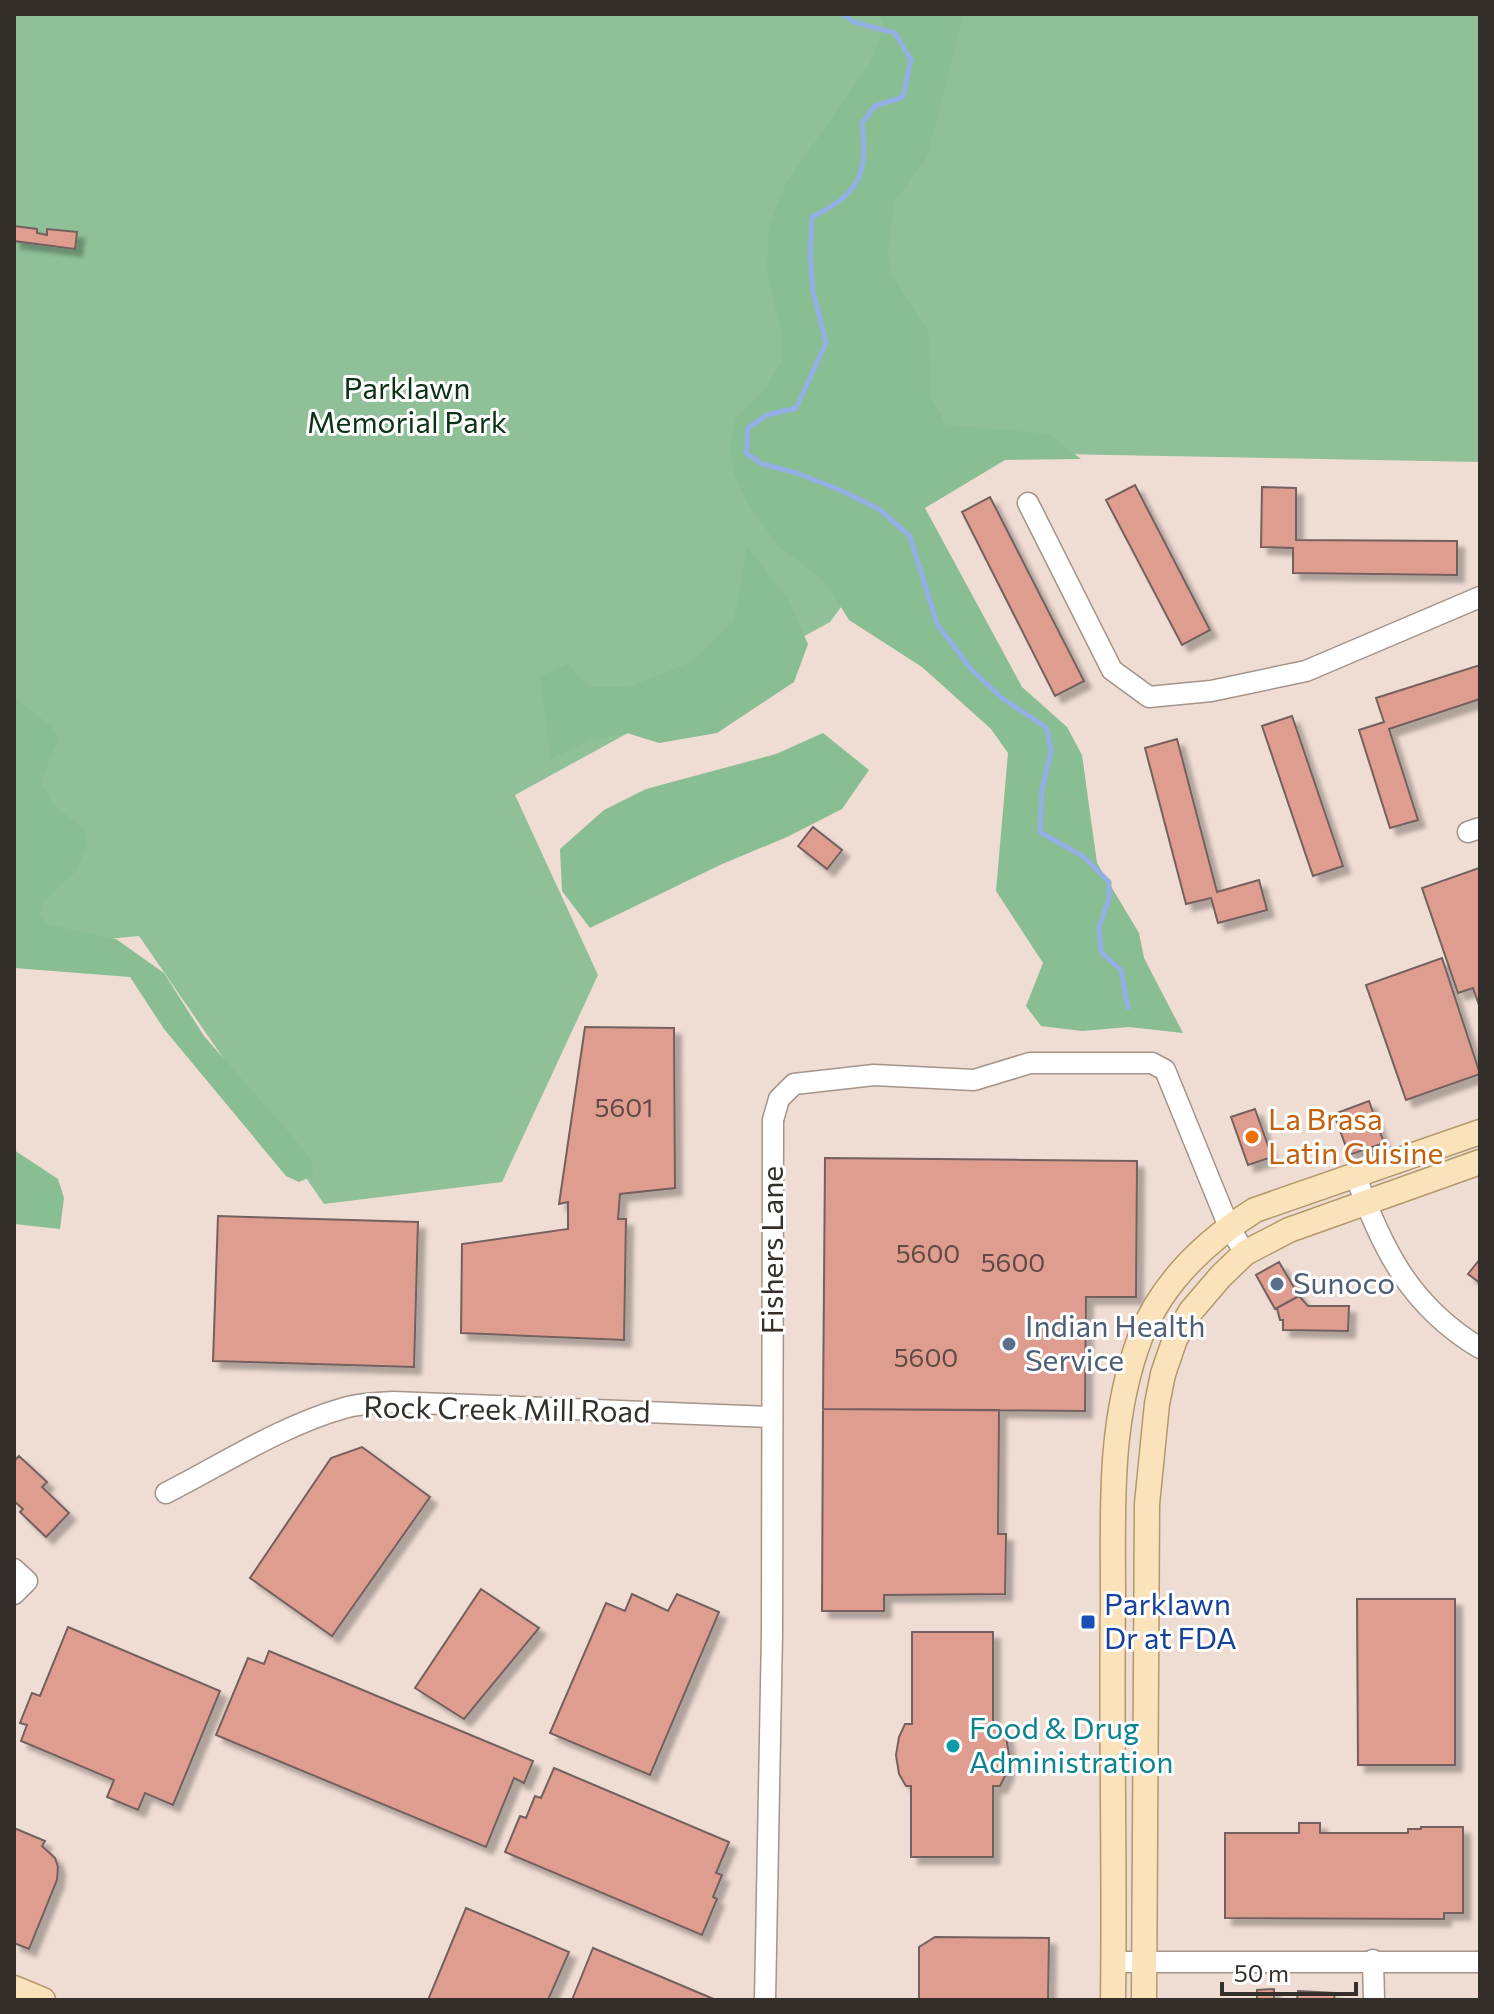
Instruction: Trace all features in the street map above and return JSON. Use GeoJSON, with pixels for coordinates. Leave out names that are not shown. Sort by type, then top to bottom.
{"type":"FeatureCollection","features":[{"type":"Feature","properties":{"kind":"main road"},"geometry":{"type":"LineString","coordinates":[[1113,2000],[1111,1714],[1114,1465],[1126,1385],[1141,1336],[1162,1296],[1182,1270],[1229,1227],[1265,1205],[1480,1132]]}},
{"type":"Feature","properties":{"kind":"main road"},"geometry":{"type":"LineString","coordinates":[[1144,2000],[1147,1504],[1157,1404],[1175,1339],[1191,1311],[1245,1253],[1289,1230],[1480,1162]]}},
{"type":"Feature","properties":{"kind":"main road"},"geometry":{"type":"LineString","coordinates":[[14,1988],[43,2000]]}},
{"type":"Feature","properties":{"kind":"street"},"geometry":{"type":"LineString","coordinates":[[1028,503],[1112,670],[1149,697],[1211,691],[1306,671],[1480,597]]}},
{"type":"Feature","properties":{"kind":"street","name":"Fishers Lane"},"geometry":{"type":"LineString","coordinates":[[765,2000],[772,1633],[773,1120],[779,1099],[794,1084],[874,1075],[974,1080],[1030,1063],[1152,1063],[1165,1070],[1229,1227],[1245,1253]]}},
{"type":"Feature","properties":{"kind":"street"},"geometry":{"type":"LineString","coordinates":[[1355,1174],[1385,1249],[1403,1280],[1436,1317],[1480,1348]]}},
{"type":"Feature","properties":{"kind":"street","name":"Rock Creek Mill Road"},"geometry":{"type":"LineString","coordinates":[[166,1493],[296,1426],[345,1408],[366,1404],[393,1402],[772,1417]]}},
{"type":"Feature","properties":{"kind":"street"},"geometry":{"type":"LineString","coordinates":[[14,1569],[27,1581],[14,1594]]}},
{"type":"Feature","properties":{"kind":"street"},"geometry":{"type":"LineString","coordinates":[[1373,1960],[1374,2000]]}},
{"type":"Feature","properties":{"kind":"street"},"geometry":{"type":"LineString","coordinates":[[1114,1962],[1480,1962]]}},
{"type":"Feature","properties":{"kind":"green space","name":"Parklawn Memorial Park"},"geometry":{"type":"Polygon","coordinates":[[[14,14],[1480,14],[1480,462],[956,452],[830,622],[515,795],[598,975],[502,1182],[324,1204],[139,936],[14,948],[14,14]]]}},
{"type":"Feature","properties":{"kind":"green space"},"geometry":{"type":"Polygon","coordinates":[[[877,14],[963,14],[927,157],[894,202],[888,252],[889,269],[895,281],[928,331],[931,397],[946,425],[1048,434],[1081,459],[1005,460],[925,508],[1022,687],[1067,727],[1082,755],[1097,863],[1139,933],[1144,958],[1183,1033],[1129,1027],[1082,1031],[1041,1026],[1026,1006],[1043,963],[996,891],[1008,753],[991,729],[922,667],[849,620],[824,580],[777,545],[747,501],[735,475],[730,446],[736,418],[766,388],[781,362],[781,330],[767,273],[769,227],[785,185],[870,63],[884,25],[877,14]]]}},
{"type":"Feature","properties":{"kind":"green space"},"geometry":{"type":"Polygon","coordinates":[[[747,546],[788,600],[808,644],[794,682],[717,733],[659,743],[627,733],[590,740],[551,759],[540,676],[568,664],[588,687],[629,687],[692,662],[734,621],[747,546]]]}},
{"type":"Feature","properties":{"kind":"green space"},"geometry":{"type":"Polygon","coordinates":[[[14,698],[50,725],[59,737],[41,782],[52,803],[84,830],[87,845],[76,871],[44,901],[39,915],[49,925],[116,939],[164,973],[204,1036],[304,1150],[311,1161],[313,1176],[299,1182],[286,1176],[164,1029],[130,977],[14,968],[14,698]]]}},
{"type":"Feature","properties":{"kind":"green space"},"geometry":{"type":"Polygon","coordinates":[[[823,733],[869,770],[842,809],[590,928],[562,891],[560,849],[604,810],[646,789],[776,754],[823,733]]]}},
{"type":"Feature","properties":{"kind":"green space"},"geometry":{"type":"Polygon","coordinates":[[[14,1150],[58,1179],[64,1198],[60,1229],[14,1224],[14,1150]]]}},
{"type":"Feature","properties":{"kind":"building"},"geometry":{"type":"Polygon","coordinates":[[[14,226],[37,229],[37,233],[47,235],[47,229],[77,232],[75,249],[14,241],[14,226]]]}},
{"type":"Feature","properties":{"kind":"building"},"geometry":{"type":"Polygon","coordinates":[[[1135,485],[1210,630],[1182,645],[1106,500],[1135,485]]]}},
{"type":"Feature","properties":{"kind":"building"},"geometry":{"type":"Polygon","coordinates":[[[1262,487],[1296,488],[1296,540],[1457,541],[1457,575],[1293,573],[1293,548],[1261,547],[1262,487]]]}},
{"type":"Feature","properties":{"kind":"building"},"geometry":{"type":"Polygon","coordinates":[[[990,497],[1084,681],[1055,696],[962,512],[990,497]]]}},
{"type":"Feature","properties":{"kind":"building"},"geometry":{"type":"Polygon","coordinates":[[[1480,665],[1480,699],[1389,729],[1418,820],[1390,828],[1359,730],[1384,722],[1376,698],[1480,665]]]}},
{"type":"Feature","properties":{"kind":"building"},"geometry":{"type":"Polygon","coordinates":[[[1292,716],[1343,866],[1313,876],[1262,726],[1292,716]]]}},
{"type":"Feature","properties":{"kind":"building"},"geometry":{"type":"Polygon","coordinates":[[[1177,739],[1217,892],[1259,880],[1267,910],[1218,923],[1211,898],[1186,904],[1145,748],[1177,739]]]}},
{"type":"Feature","properties":{"kind":"building"},"geometry":{"type":"Polygon","coordinates":[[[813,827],[842,850],[827,869],[798,846],[813,827]]]}},
{"type":"Feature","properties":{"kind":"building"},"geometry":{"type":"Polygon","coordinates":[[[1479,868],[1480,1008],[1473,988],[1458,993],[1422,888],[1479,868]]]}},
{"type":"Feature","properties":{"kind":"building"},"geometry":{"type":"Polygon","coordinates":[[[1442,958],[1480,1074],[1406,1100],[1366,985],[1442,958]]]}},
{"type":"Feature","properties":{"kind":"building"},"geometry":{"type":"Polygon","coordinates":[[[585,1027],[674,1028],[675,1188],[620,1194],[618,1219],[626,1219],[624,1340],[461,1333],[462,1244],[568,1229],[568,1202],[559,1204],[585,1027]]]}},
{"type":"Feature","properties":{"kind":"building"},"geometry":{"type":"Polygon","coordinates":[[[1369,1101],[1384,1143],[1349,1155],[1334,1114],[1369,1101]]]}},
{"type":"Feature","properties":{"kind":"building","name":"La Brasa Latin Cuisine"},"geometry":{"type":"Polygon","coordinates":[[[1255,1109],[1272,1157],[1248,1165],[1231,1117],[1255,1109]]]}},
{"type":"Feature","properties":{"kind":"building"},"geometry":{"type":"Polygon","coordinates":[[[825,1158],[1137,1161],[1136,1297],[1086,1297],[1085,1411],[823,1409],[825,1158]]]}},
{"type":"Feature","properties":{"kind":"building"},"geometry":{"type":"Polygon","coordinates":[[[218,1216],[418,1222],[414,1367],[213,1361],[218,1216]]]}},
{"type":"Feature","properties":{"kind":"building"},"geometry":{"type":"Polygon","coordinates":[[[1480,1259],[1480,1283],[1468,1274],[1480,1259]]]}},
{"type":"Feature","properties":{"kind":"building","name":"Sunoco"},"geometry":{"type":"Polygon","coordinates":[[[1279,1262],[1299,1296],[1275,1309],[1256,1275],[1279,1262]]]}},
{"type":"Feature","properties":{"kind":"building"},"geometry":{"type":"Polygon","coordinates":[[[1299,1296],[1308,1306],[1349,1306],[1348,1331],[1283,1330],[1283,1320],[1280,1320],[1277,1308],[1299,1296]]]}},
{"type":"Feature","properties":{"kind":"building"},"geometry":{"type":"Polygon","coordinates":[[[823,1409],[999,1410],[998,1534],[1006,1534],[1005,1594],[884,1595],[884,1611],[822,1611],[823,1409]]]}},
{"type":"Feature","properties":{"kind":"building"},"geometry":{"type":"Polygon","coordinates":[[[362,1447],[430,1497],[332,1636],[250,1578],[331,1458],[362,1447]]]}},
{"type":"Feature","properties":{"kind":"building"},"geometry":{"type":"Polygon","coordinates":[[[19,1456],[47,1482],[42,1487],[69,1513],[46,1537],[20,1512],[23,1509],[14,1501],[14,1461],[19,1456]]]}},
{"type":"Feature","properties":{"kind":"building"},"geometry":{"type":"Polygon","coordinates":[[[481,1589],[539,1628],[464,1719],[415,1688],[481,1589]]]}},
{"type":"Feature","properties":{"kind":"building"},"geometry":{"type":"Polygon","coordinates":[[[632,1594],[668,1611],[677,1594],[719,1612],[650,1775],[550,1733],[606,1603],[625,1611],[632,1594]]]}},
{"type":"Feature","properties":{"kind":"building"},"geometry":{"type":"Polygon","coordinates":[[[1357,1599],[1455,1599],[1455,1765],[1358,1765],[1357,1599]]]}},
{"type":"Feature","properties":{"kind":"building"},"geometry":{"type":"Polygon","coordinates":[[[68,1627],[220,1691],[173,1805],[145,1793],[138,1810],[107,1797],[114,1780],[21,1741],[27,1725],[20,1723],[32,1693],[40,1696],[68,1627]]]}},
{"type":"Feature","properties":{"kind":"building","name":"Food & Drug Administration"},"geometry":{"type":"Polygon","coordinates":[[[912,1632],[993,1632],[993,1725],[1000,1725],[1006,1736],[1009,1755],[1006,1774],[1000,1786],[993,1786],[993,1857],[911,1857],[911,1786],[906,1786],[899,1774],[896,1755],[905,1724],[912,1724],[912,1632]]]}},
{"type":"Feature","properties":{"kind":"building"},"geometry":{"type":"Polygon","coordinates":[[[269,1651],[533,1761],[524,1783],[514,1778],[486,1847],[216,1735],[248,1658],[264,1664],[269,1651]]]}},
{"type":"Feature","properties":{"kind":"building"},"geometry":{"type":"Polygon","coordinates":[[[554,1768],[729,1842],[716,1873],[722,1875],[713,1897],[717,1899],[702,1935],[505,1852],[520,1816],[526,1818],[535,1796],[541,1798],[554,1768]]]}},
{"type":"Feature","properties":{"kind":"building"},"geometry":{"type":"Polygon","coordinates":[[[1299,1823],[1320,1823],[1320,1833],[1408,1833],[1408,1829],[1421,1827],[1463,1827],[1463,1913],[1444,1913],[1444,1919],[1225,1918],[1225,1833],[1299,1833],[1299,1823]]]}},
{"type":"Feature","properties":{"kind":"building"},"geometry":{"type":"Polygon","coordinates":[[[14,1828],[45,1841],[42,1846],[55,1858],[58,1867],[57,1880],[29,1949],[14,1943],[14,1828]]]}},
{"type":"Feature","properties":{"kind":"building"},"geometry":{"type":"Polygon","coordinates":[[[466,1908],[569,1952],[548,2000],[428,2000],[466,1908]]]}},
{"type":"Feature","properties":{"kind":"building"},"geometry":{"type":"Polygon","coordinates":[[[935,1937],[1049,1938],[1048,2000],[919,2000],[919,1947],[935,1937]]]}},
{"type":"Feature","properties":{"kind":"building"},"geometry":{"type":"Polygon","coordinates":[[[593,1948],[716,2000],[572,2000],[593,1948]]]}},
{"type":"Feature","properties":{"kind":"building"},"geometry":{"type":"Polygon","coordinates":[[[1274,1989],[1274,2000],[1257,2000],[1257,1990],[1274,1989]]]}},
{"type":"Feature","properties":{"kind":"building"},"geometry":{"type":"Polygon","coordinates":[[[1298,1991],[1335,1993],[1334,2000],[1297,2000],[1298,1991]]]}},
{"type":"Feature","properties":{"kind":"waterway"},"geometry":{"type":"LineString","coordinates":[[843,14],[854,22],[895,33],[911,60],[903,97],[875,106],[862,123],[863,156],[857,180],[841,200],[812,217],[810,256],[813,291],[826,343],[796,408],[767,415],[748,428],[746,453],[762,464],[797,473],[879,509],[910,536],[937,624],[972,670],[1002,698],[1047,728],[1051,752],[1042,789],[1040,832],[1084,857],[1109,882],[1109,899],[1099,927],[1101,952],[1121,970],[1128,1008]]}},
{"type":"Feature","properties":{"kind":"place","name":"La Brasa Latin Cuisine"},"geometry":{"type":"Point","coordinates":[1252,1137]}},
{"type":"Feature","properties":{"kind":"place","name":"Sunoco"},"geometry":{"type":"Point","coordinates":[1277,1284]}},
{"type":"Feature","properties":{"kind":"place","name":"Indian Health Service"},"geometry":{"type":"Point","coordinates":[1009,1344]}},
{"type":"Feature","properties":{"kind":"place","name":"Parklawn Dr at FDA"},"geometry":{"type":"Point","coordinates":[1088,1622]}},
{"type":"Feature","properties":{"kind":"place","name":"Food & Drug Administration"},"geometry":{"type":"Point","coordinates":[953,1746]}}]}
